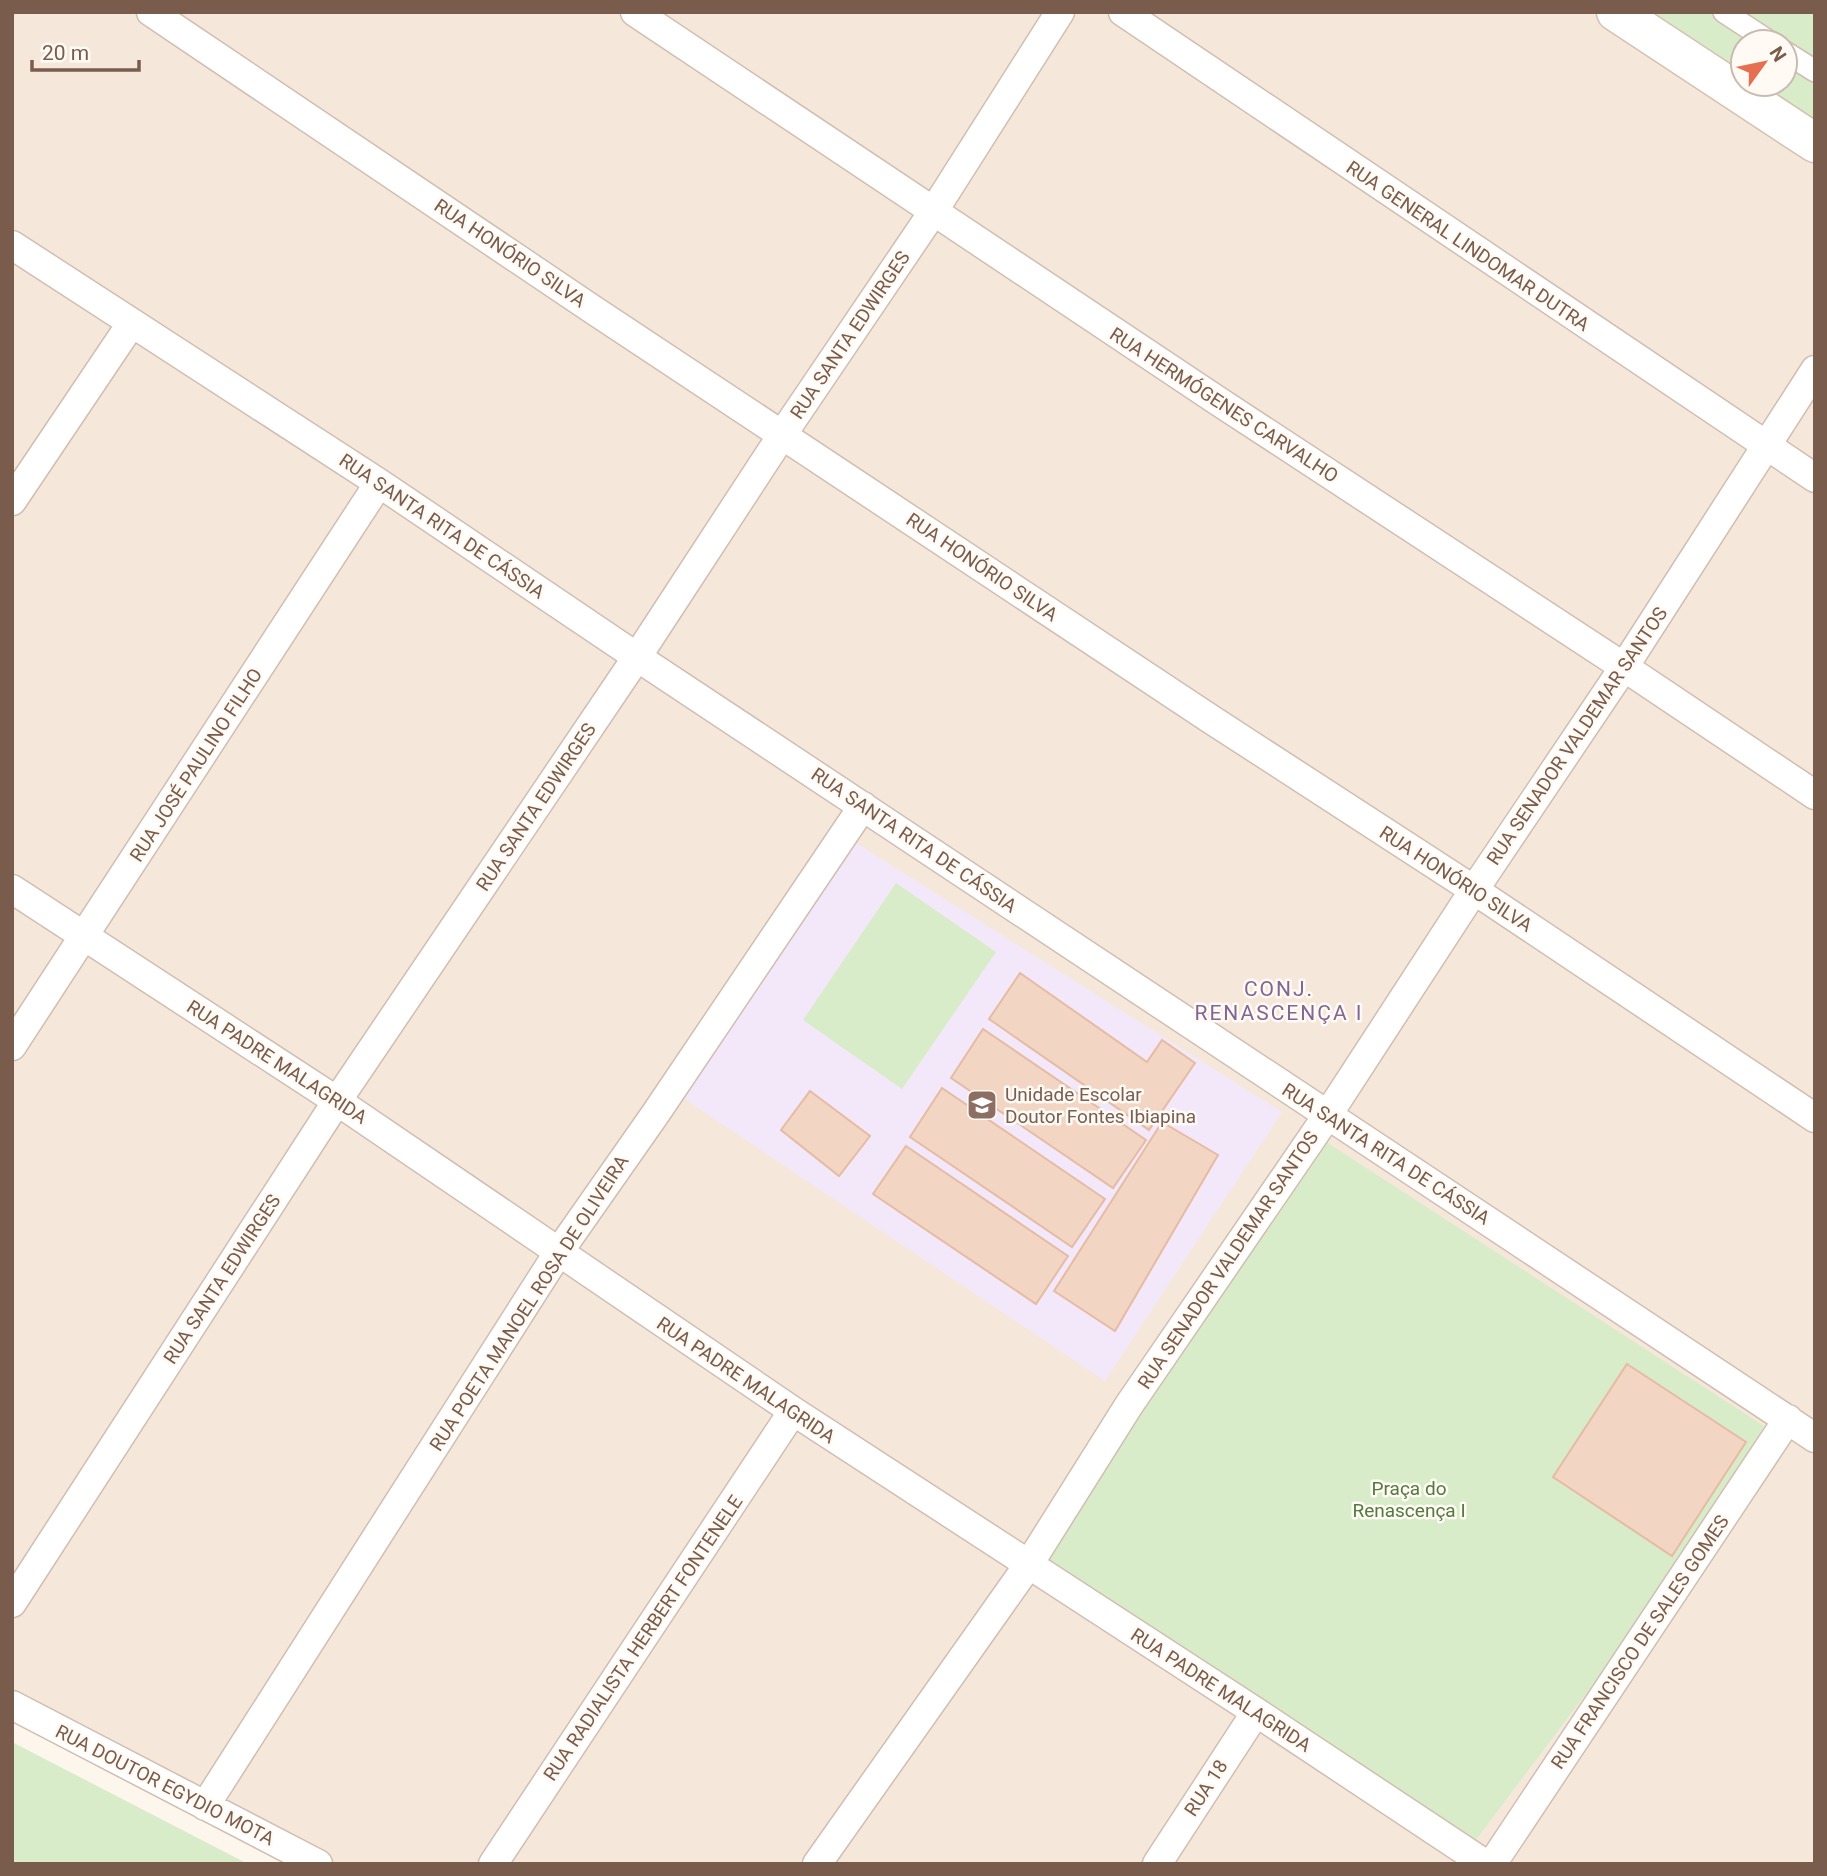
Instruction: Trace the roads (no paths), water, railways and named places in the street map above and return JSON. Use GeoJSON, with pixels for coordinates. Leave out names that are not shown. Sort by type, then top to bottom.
{"type":"FeatureCollection","features":[{"type":"Feature","properties":{"kind":"main road"},"geometry":{"type":"LineString","coordinates":[[1616,12],[1815,143]]}},
{"type":"Feature","properties":{"kind":"street","name":"RUA HONÓRIO SILVA"},"geometry":{"type":"LineString","coordinates":[[151,12],[782,435],[1474,890],[1815,1118]]}},
{"type":"Feature","properties":{"kind":"street","name":"RUA HERMÓGENES CARVALHO"},"geometry":{"type":"LineString","coordinates":[[635,12],[1815,795]]}},
{"type":"Feature","properties":{"kind":"street","name":"RUA SANTA EDWIRGES"},"geometry":{"type":"LineString","coordinates":[[12,1603],[337,1101],[933,212],[1060,12]]}},
{"type":"Feature","properties":{"kind":"street","name":"RUA GENERAL LINDOMAR DUTRA"},"geometry":{"type":"LineString","coordinates":[[1123,12],[1815,478]]}},
{"type":"Feature","properties":{"kind":"street"},"geometry":{"type":"LineString","coordinates":[[1724,12],[1749,28]]}},
{"type":"Feature","properties":{"kind":"street"},"geometry":{"type":"LineString","coordinates":[[1799,61],[1815,71]]}},
{"type":"Feature","properties":{"kind":"street","name":"RUA SANTA RITA DE CÁSSIA"},"geometry":{"type":"LineString","coordinates":[[12,245],[379,483],[1327,1116],[1815,1438]]}},
{"type":"Feature","properties":{"kind":"street"},"geometry":{"type":"LineString","coordinates":[[12,501],[131,324]]}},
{"type":"Feature","properties":{"kind":"street","name":"RUA SENADOR VALDEMAR SANTOS"},"geometry":{"type":"LineString","coordinates":[[817,1864],[1029,1564],[1129,1405],[1327,1116],[1624,667],[1815,370]]}},
{"type":"Feature","properties":{"kind":"street","name":"RUA JOSÉ PAULINO FILHO"},"geometry":{"type":"LineString","coordinates":[[12,1046],[379,483]]}},
{"type":"Feature","properties":{"kind":"street","name":"RUA POETA MANOEL ROSA DE OLIVEIRA"},"geometry":{"type":"LineString","coordinates":[[205,1807],[558,1253],[863,806]]}},
{"type":"Feature","properties":{"kind":"street","name":"RUA PADRE MALAGRIDA"},"geometry":{"type":"LineString","coordinates":[[12,889],[337,1101],[793,1412],[1485,1864]]}},
{"type":"Feature","properties":{"kind":"street","name":"RUA RADIALISTA HERBERT FONTENELE"},"geometry":{"type":"LineString","coordinates":[[493,1864],[793,1412]]}},
{"type":"Feature","properties":{"kind":"street","name":"RUA FRANCISCO DE SALES GOMES"},"geometry":{"type":"LineString","coordinates":[[1492,1864],[1788,1419]]}},
{"type":"Feature","properties":{"kind":"street","name":"RUA DOUTOR EGYDIO MOTA"},"geometry":{"type":"LineString","coordinates":[[12,1705],[318,1864]]}},
{"type":"Feature","properties":{"kind":"street","name":"RUA 18"},"geometry":{"type":"LineString","coordinates":[[1157,1864],[1256,1712]]}},
{"type":"Feature","properties":{"kind":"place","name":"Unidade Escolar Doutor Fontes Ibiapina"},"geometry":{"type":"Point","coordinates":[982,1105]}},
{"type":"Feature","properties":{"kind":"district","name":"CONJ. RENASCENÇA I"},"geometry":{"type":"Point","coordinates":[1279,1001]}},
{"type":"Feature","properties":{"kind":"park label","name":"Praça do Renascença I"},"geometry":{"type":"Point","coordinates":[1409,1499]}}]}
